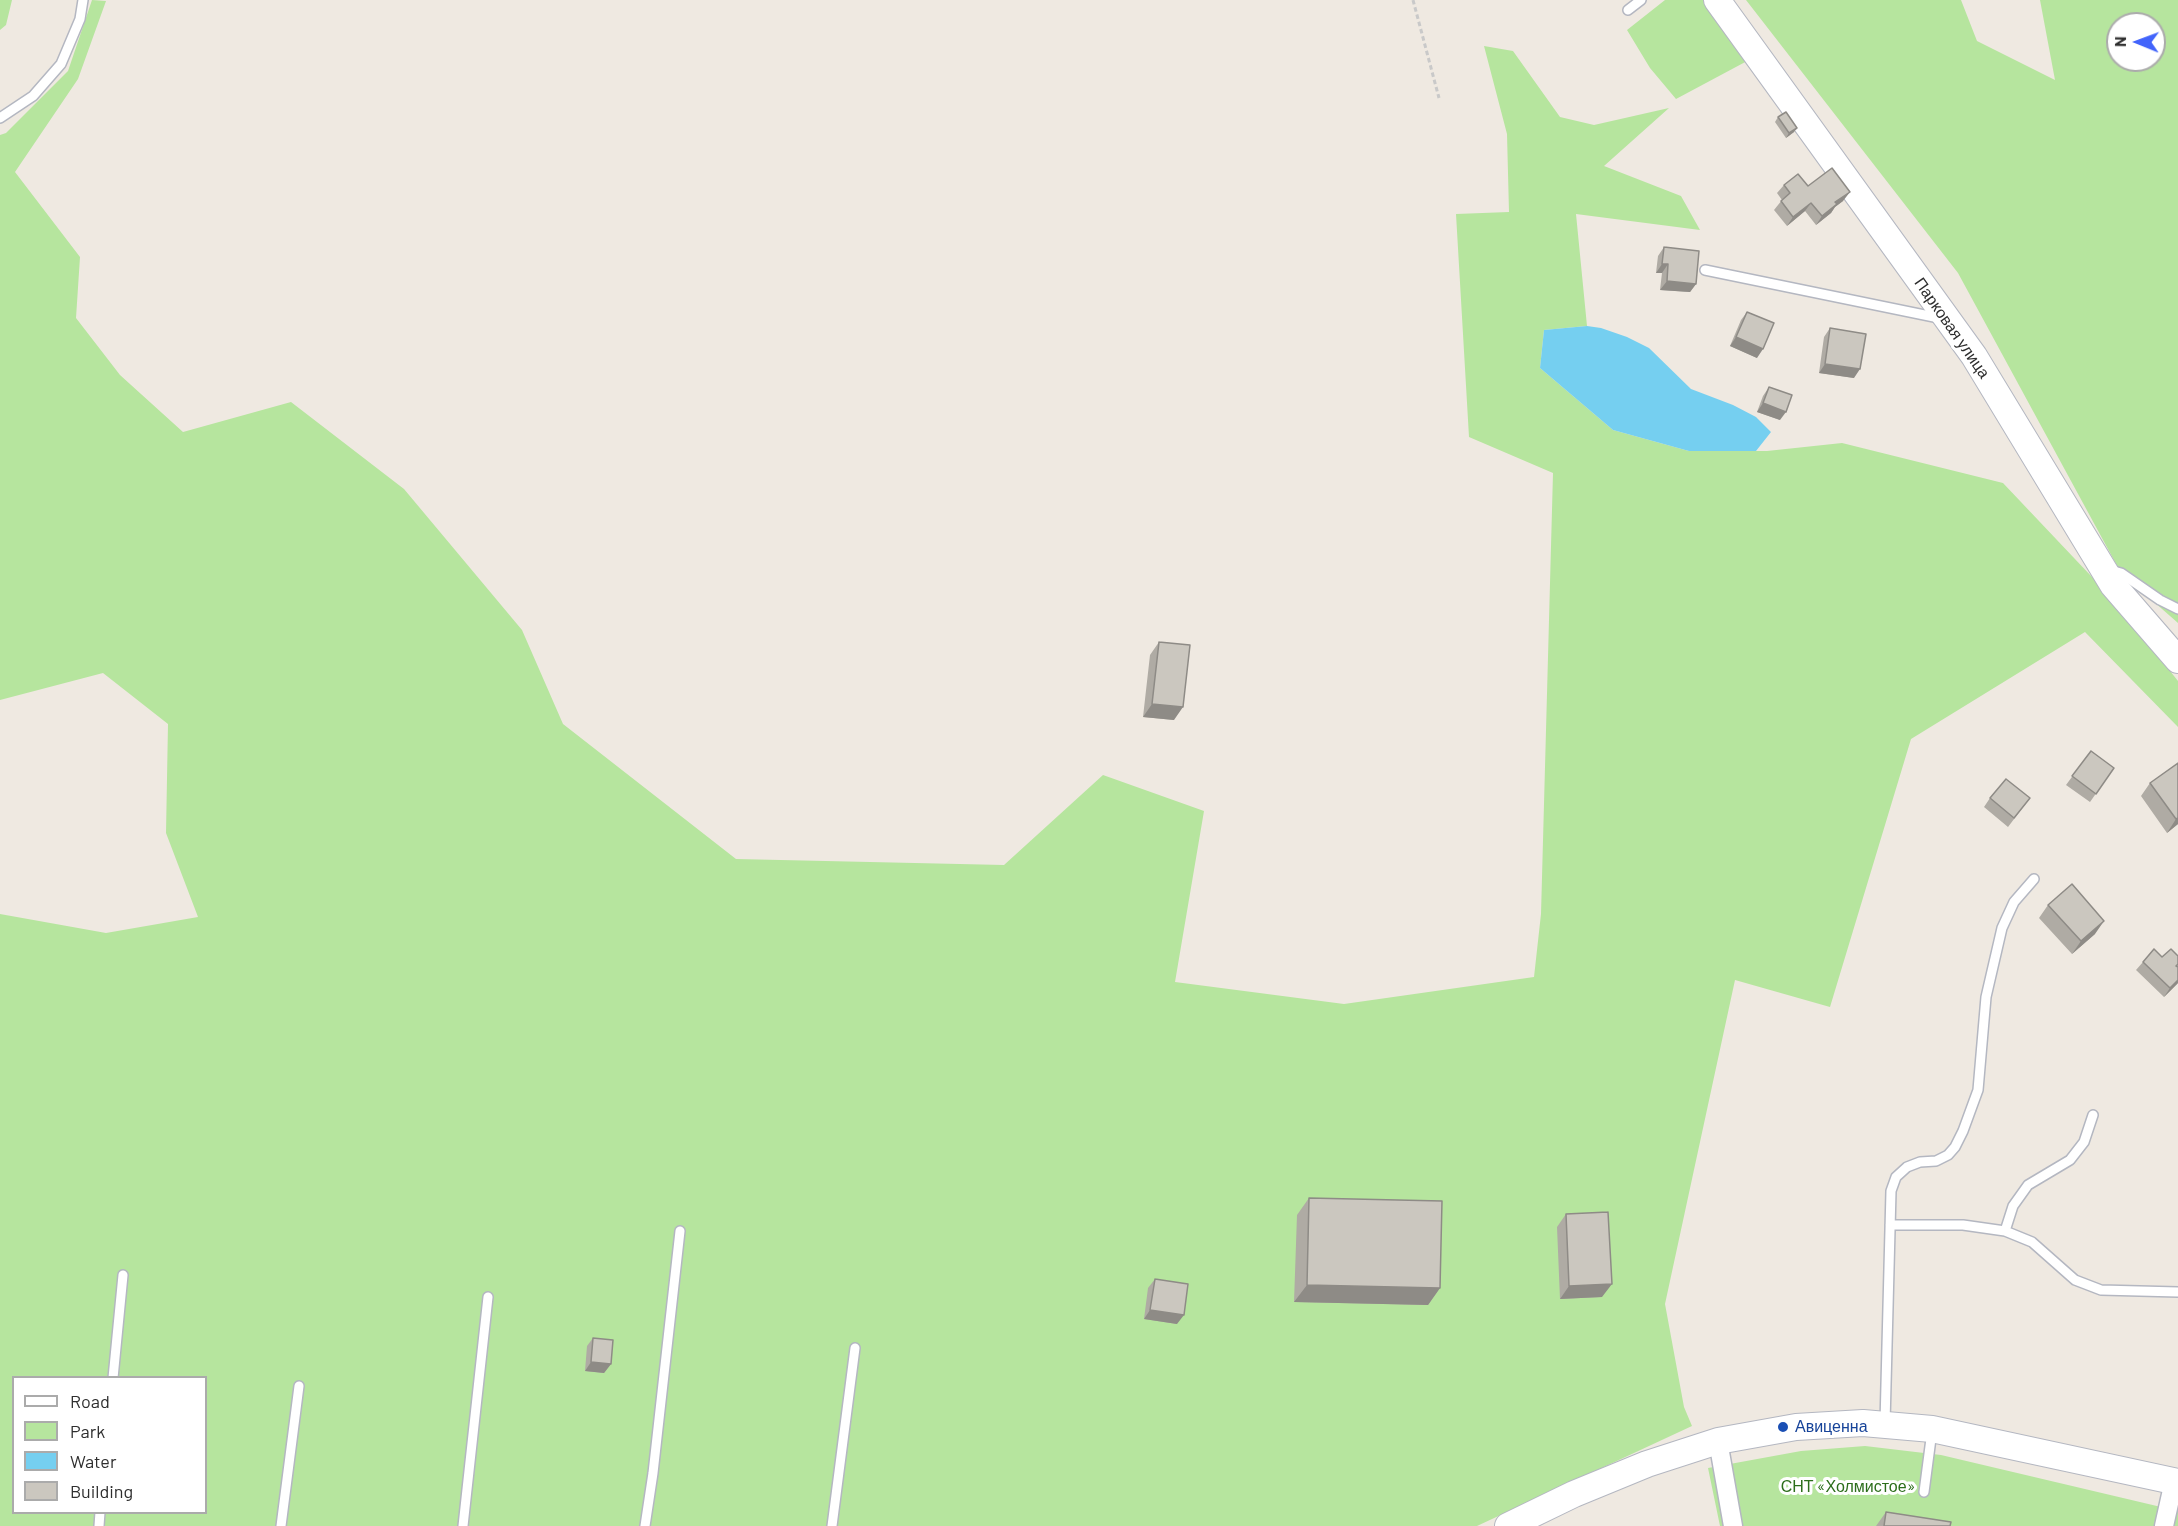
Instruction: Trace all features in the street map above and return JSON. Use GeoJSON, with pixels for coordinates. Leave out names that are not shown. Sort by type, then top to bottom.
{"type":"FeatureCollection","features":[{"type":"Feature","properties":{"kind":"street","name":"Парковая улица"},"geometry":{"type":"LineString","coordinates":[[1717,0],[1974,356],[2112,585],[2178,660]]}},
{"type":"Feature","properties":{"kind":"street"},"geometry":{"type":"LineString","coordinates":[[1508,1526],[1574,1494],[1647,1464],[1718,1442],[1796,1427],[1885,1424],[1932,1429],[2176,1482],[2164,1526]]}},
{"type":"Feature","properties":{"kind":"street"},"geometry":{"type":"LineString","coordinates":[[1718,1442],[1733,1526]]}},
{"type":"Feature","properties":{"kind":"lane"},"geometry":{"type":"LineString","coordinates":[[0,118],[33,96],[61,64],[80,19],[83,0]]}},
{"type":"Feature","properties":{"kind":"lane"},"geometry":{"type":"LineString","coordinates":[[1628,10],[1641,0]]}},
{"type":"Feature","properties":{"kind":"lane"},"geometry":{"type":"LineString","coordinates":[[1705,270],[1947,320]]}},
{"type":"Feature","properties":{"kind":"lane"},"geometry":{"type":"LineString","coordinates":[[2102,568],[2121,573],[2160,600],[2178,609]]}},
{"type":"Feature","properties":{"kind":"lane"},"geometry":{"type":"LineString","coordinates":[[1885,1424],[1892,1191],[1896,1177],[1907,1167],[1920,1162],[1936,1161],[1948,1155],[1963,1131],[1978,1090],[1986,997],[2002,928],[2014,902],[2034,879]]}},
{"type":"Feature","properties":{"kind":"lane"},"geometry":{"type":"LineString","coordinates":[[2005,1230],[2013,1206],[2028,1185],[2070,1160],[2084,1142],[2093,1115]]}},
{"type":"Feature","properties":{"kind":"lane"},"geometry":{"type":"LineString","coordinates":[[1890,1225],[1963,1225],[2005,1230],[2031,1242],[2075,1280],[2102,1290],[2178,1292]]}},
{"type":"Feature","properties":{"kind":"lane"},"geometry":{"type":"LineString","coordinates":[[645,1526],[680,1231]]}},
{"type":"Feature","properties":{"kind":"lane"},"geometry":{"type":"LineString","coordinates":[[113,1376],[123,1275]]}},
{"type":"Feature","properties":{"kind":"lane"},"geometry":{"type":"LineString","coordinates":[[463,1526],[488,1297]]}},
{"type":"Feature","properties":{"kind":"lane"},"geometry":{"type":"LineString","coordinates":[[832,1526],[855,1348]]}},
{"type":"Feature","properties":{"kind":"lane"},"geometry":{"type":"LineString","coordinates":[[281,1526],[299,1386]]}},
{"type":"Feature","properties":{"kind":"lane"},"geometry":{"type":"LineString","coordinates":[[1924,1492],[1932,1429]]}},
{"type":"Feature","properties":{"kind":"path"},"geometry":{"type":"LineString","coordinates":[[1413,0],[1439,98]]}},
{"type":"Feature","properties":{"kind":"green space"},"geometry":{"type":"Polygon","coordinates":[[[0,0],[12,0],[6,25],[0,30],[0,0]]]}},
{"type":"Feature","properties":{"kind":"green space"},"geometry":{"type":"Polygon","coordinates":[[[92,0],[106,1],[78,79],[15,172],[80,257],[76,318],[120,375],[183,432],[291,402],[404,489],[522,630],[563,724],[736,859],[1004,865],[1103,775],[1204,811],[1175,982],[1344,1004],[1534,977],[1541,914],[1553,473],[1469,437],[1456,214],[1509,212],[1507,134],[1484,46],[1513,51],[1560,117],[1594,125],[1669,108],[1604,166],[1681,196],[1700,230],[1576,214],[1587,326],[1544,330],[1540,368],[1613,430],[1689,451],[1767,451],[1842,443],[2003,483],[2110,596],[2178,681],[2178,727],[2085,632],[1911,739],[1830,1007],[1735,980],[1665,1304],[1684,1407],[1692,1426],[1477,1526],[0,1526],[0,914],[106,933],[198,917],[166,833],[168,724],[103,673],[0,700],[0,135],[6,133],[68,71],[92,0]]]}},
{"type":"Feature","properties":{"kind":"green space"},"geometry":{"type":"Polygon","coordinates":[[[1665,0],[1706,0],[1749,60],[1676,99],[1650,68],[1627,30],[1665,0]]]}},
{"type":"Feature","properties":{"kind":"green space"},"geometry":{"type":"Polygon","coordinates":[[[1746,0],[1961,0],[1977,41],[2055,80],[2040,0],[2178,0],[2178,623],[2121,573],[1958,273],[1746,0]]]}},
{"type":"Feature","properties":{"kind":"green space","name":"СНТ «Холмистое»"},"geometry":{"type":"Polygon","coordinates":[[[1865,1446],[1941,1455],[2178,1511],[2178,1526],[1720,1526],[1708,1468],[1801,1451],[1865,1446]]]}},
{"type":"Feature","properties":{"kind":"water"},"geometry":{"type":"Polygon","coordinates":[[[1587,326],[1627,337],[1649,348],[1691,389],[1733,405],[1756,417],[1771,432],[1756,451],[1689,451],[1613,430],[1540,368],[1544,330],[1587,326]]]}},
{"type":"Feature","properties":{"kind":"building"},"geometry":{"type":"Polygon","coordinates":[[[1786,112],[1797,128],[1789,133],[1778,117],[1786,112]]]}},
{"type":"Feature","properties":{"kind":"building"},"geometry":{"type":"Polygon","coordinates":[[[1832,168],[1850,192],[1835,202],[1837,204],[1822,216],[1811,203],[1793,217],[1781,201],[1790,193],[1784,185],[1798,174],[1808,186],[1832,168]]]}},
{"type":"Feature","properties":{"kind":"building"},"geometry":{"type":"Polygon","coordinates":[[[1664,247],[1699,251],[1696,284],[1667,281],[1668,264],[1662,264],[1664,247]]]}},
{"type":"Feature","properties":{"kind":"building"},"geometry":{"type":"Polygon","coordinates":[[[1747,312],[1774,323],[1763,349],[1736,337],[1747,312]]]}},
{"type":"Feature","properties":{"kind":"building"},"geometry":{"type":"Polygon","coordinates":[[[1830,328],[1866,334],[1860,369],[1825,364],[1830,328]]]}},
{"type":"Feature","properties":{"kind":"building"},"geometry":{"type":"Polygon","coordinates":[[[1769,387],[1792,395],[1786,412],[1763,403],[1769,387]]]}},
{"type":"Feature","properties":{"kind":"building"},"geometry":{"type":"Polygon","coordinates":[[[1159,642],[1190,645],[1183,707],[1152,704],[1159,642]]]}},
{"type":"Feature","properties":{"kind":"building"},"geometry":{"type":"Polygon","coordinates":[[[2091,751],[2114,768],[2096,794],[2072,776],[2091,751]]]}},
{"type":"Feature","properties":{"kind":"building"},"geometry":{"type":"Polygon","coordinates":[[[2178,763],[2178,818],[2176,819],[2150,783],[2178,763]]]}},
{"type":"Feature","properties":{"kind":"building"},"geometry":{"type":"Polygon","coordinates":[[[2006,779],[2030,798],[2014,818],[1990,798],[2006,779]]]}},
{"type":"Feature","properties":{"kind":"building"},"geometry":{"type":"Polygon","coordinates":[[[2072,884],[2104,921],[2081,941],[2048,905],[2072,884]]]}},
{"type":"Feature","properties":{"kind":"building"},"geometry":{"type":"Polygon","coordinates":[[[2154,949],[2162,957],[2171,949],[2178,956],[2176,966],[2178,967],[2178,980],[2170,988],[2143,962],[2154,949]]]}},
{"type":"Feature","properties":{"kind":"building"},"geometry":{"type":"Polygon","coordinates":[[[1309,1198],[1442,1201],[1440,1288],[1307,1285],[1309,1198]]]}},
{"type":"Feature","properties":{"kind":"building"},"geometry":{"type":"Polygon","coordinates":[[[1608,1212],[1612,1284],[1569,1286],[1566,1214],[1608,1212]]]}},
{"type":"Feature","properties":{"kind":"building"},"geometry":{"type":"Polygon","coordinates":[[[1155,1279],[1188,1284],[1184,1315],[1150,1310],[1155,1279]]]}},
{"type":"Feature","properties":{"kind":"building"},"geometry":{"type":"Polygon","coordinates":[[[593,1338],[613,1340],[611,1364],[591,1362],[593,1338]]]}},
{"type":"Feature","properties":{"kind":"building"},"geometry":{"type":"Polygon","coordinates":[[[1886,1512],[1951,1522],[1950,1526],[1884,1526],[1886,1512]]]}},
{"type":"Feature","properties":{"kind":"place","name":"Авиценна"},"geometry":{"type":"Point","coordinates":[1783,1427]}}]}
